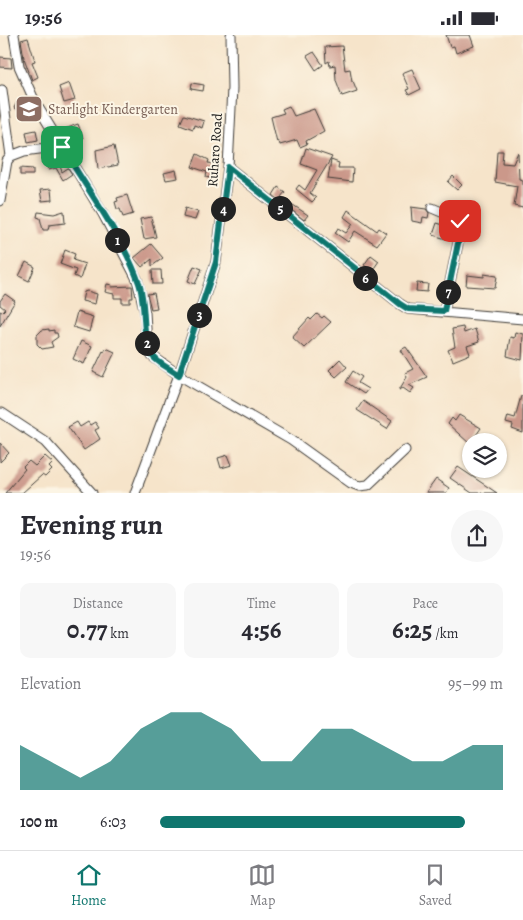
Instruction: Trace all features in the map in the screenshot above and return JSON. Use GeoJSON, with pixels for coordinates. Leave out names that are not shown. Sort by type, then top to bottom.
{"type":"FeatureCollection","features":[{"type":"Feature","properties":{"kind":"street"},"geometry":{"type":"LineString","coordinates":[[14,35],[19,66],[29,90],[103,214],[137,279],[144,305],[149,351],[159,361],[179,375],[291,440],[341,477],[359,486],[368,485],[405,450]]}},
{"type":"Feature","properties":{"kind":"street","name":"Ruharo Road"},"geometry":{"type":"LineString","coordinates":[[135,493],[179,375],[216,262],[228,167],[232,89],[231,35]]}},
{"type":"Feature","properties":{"kind":"street"},"geometry":{"type":"LineString","coordinates":[[2,91],[11,156]]}},
{"type":"Feature","properties":{"kind":"street"},"geometry":{"type":"LineString","coordinates":[[0,201],[7,161],[11,156],[24,151],[62,147]]}},
{"type":"Feature","properties":{"kind":"street"},"geometry":{"type":"LineString","coordinates":[[228,167],[408,309],[444,311],[491,318],[523,319]]}},
{"type":"Feature","properties":{"kind":"street"},"geometry":{"type":"LineString","coordinates":[[432,209],[458,219],[462,224],[444,311]]}},
{"type":"Feature","properties":{"kind":"street"},"geometry":{"type":"LineString","coordinates":[[2,413],[46,442],[92,493]]}},
{"type":"Feature","properties":{"kind":"building"},"geometry":{"type":"Polygon","coordinates":[[[446,35],[470,35],[474,46],[456,53],[454,46],[450,47],[446,35]]]}},
{"type":"Feature","properties":{"kind":"building"},"geometry":{"type":"Polygon","coordinates":[[[28,38],[35,61],[32,62],[38,77],[32,80],[24,58],[21,40],[28,38]]]}},
{"type":"Feature","properties":{"kind":"building"},"geometry":{"type":"Polygon","coordinates":[[[342,46],[345,70],[350,69],[352,81],[357,91],[342,96],[336,80],[335,65],[330,66],[329,61],[326,63],[325,47],[342,46]]]}},
{"type":"Feature","properties":{"kind":"building"},"geometry":{"type":"Polygon","coordinates":[[[314,52],[323,65],[316,70],[307,56],[314,52]]]}},
{"type":"Feature","properties":{"kind":"building"},"geometry":{"type":"Polygon","coordinates":[[[0,57],[11,58],[12,68],[0,67],[0,57]]]}},
{"type":"Feature","properties":{"kind":"building"},"geometry":{"type":"Polygon","coordinates":[[[412,69],[421,89],[409,95],[406,90],[409,89],[402,73],[412,69]]]}},
{"type":"Feature","properties":{"kind":"building"},"geometry":{"type":"Polygon","coordinates":[[[69,83],[75,100],[64,103],[59,87],[69,83]]]}},
{"type":"Feature","properties":{"kind":"building"},"geometry":{"type":"Polygon","coordinates":[[[192,83],[204,85],[203,91],[191,89],[192,83]]]}},
{"type":"Feature","properties":{"kind":"building"},"geometry":{"type":"Polygon","coordinates":[[[19,98],[31,107],[26,115],[14,108],[19,98]]]}},
{"type":"Feature","properties":{"kind":"building"},"geometry":{"type":"Polygon","coordinates":[[[289,106],[294,116],[314,109],[324,131],[306,141],[307,144],[300,147],[297,140],[280,145],[279,141],[277,142],[271,117],[284,113],[282,109],[289,106]]]}},
{"type":"Feature","properties":{"kind":"building"},"geometry":{"type":"Polygon","coordinates":[[[184,115],[204,121],[202,128],[194,125],[193,129],[180,124],[184,115]]]}},
{"type":"Feature","properties":{"kind":"building"},"geometry":{"type":"Polygon","coordinates":[[[78,124],[83,138],[74,141],[72,137],[66,139],[62,130],[78,124]]]}},
{"type":"Feature","properties":{"kind":"building"},"geometry":{"type":"Polygon","coordinates":[[[36,130],[38,140],[28,142],[26,132],[36,130]]]}},
{"type":"Feature","properties":{"kind":"building"},"geometry":{"type":"Polygon","coordinates":[[[114,146],[118,165],[98,169],[96,150],[114,146]]]}},
{"type":"Feature","properties":{"kind":"building"},"geometry":{"type":"Polygon","coordinates":[[[306,148],[332,157],[310,193],[316,198],[312,202],[296,189],[299,185],[305,190],[317,170],[301,164],[306,148]]]}},
{"type":"Feature","properties":{"kind":"building"},"geometry":{"type":"Polygon","coordinates":[[[497,151],[503,151],[502,163],[513,164],[518,152],[519,179],[523,180],[523,208],[514,206],[517,186],[495,182],[497,151]]]}},
{"type":"Feature","properties":{"kind":"building"},"geometry":{"type":"Polygon","coordinates":[[[54,154],[55,158],[57,157],[62,172],[68,168],[72,174],[63,180],[56,168],[49,170],[45,157],[54,154]]]}},
{"type":"Feature","properties":{"kind":"building"},"geometry":{"type":"Polygon","coordinates":[[[197,154],[209,160],[208,163],[216,164],[213,179],[206,177],[207,172],[192,167],[197,154]]]}},
{"type":"Feature","properties":{"kind":"building"},"geometry":{"type":"Polygon","coordinates":[[[331,160],[339,163],[338,168],[353,168],[352,182],[328,179],[331,160]]]}},
{"type":"Feature","properties":{"kind":"building"},"geometry":{"type":"Polygon","coordinates":[[[20,168],[33,169],[33,175],[20,175],[20,168]]]}},
{"type":"Feature","properties":{"kind":"building"},"geometry":{"type":"Polygon","coordinates":[[[176,170],[178,178],[166,180],[164,173],[176,170]]]}},
{"type":"Feature","properties":{"kind":"building"},"geometry":{"type":"Polygon","coordinates":[[[453,176],[462,185],[457,190],[448,182],[453,176]]]}},
{"type":"Feature","properties":{"kind":"building"},"geometry":{"type":"Polygon","coordinates":[[[278,187],[285,192],[281,197],[308,215],[304,220],[273,195],[278,187]]]}},
{"type":"Feature","properties":{"kind":"building"},"geometry":{"type":"Polygon","coordinates":[[[51,189],[52,200],[42,201],[40,190],[51,189]]]}},
{"type":"Feature","properties":{"kind":"building"},"geometry":{"type":"Polygon","coordinates":[[[127,195],[133,214],[123,217],[120,209],[117,209],[115,202],[118,201],[117,198],[127,195]]]}},
{"type":"Feature","properties":{"kind":"building"},"geometry":{"type":"Polygon","coordinates":[[[411,207],[426,209],[429,213],[428,218],[423,217],[422,223],[412,221],[411,207]]]}},
{"type":"Feature","properties":{"kind":"building"},"geometry":{"type":"Polygon","coordinates":[[[185,208],[198,212],[195,220],[183,217],[185,208]]]}},
{"type":"Feature","properties":{"kind":"building"},"geometry":{"type":"Polygon","coordinates":[[[348,210],[377,231],[379,228],[386,233],[377,245],[355,231],[348,242],[335,233],[338,228],[346,233],[353,224],[344,217],[348,210]]]}},
{"type":"Feature","properties":{"kind":"building"},"geometry":{"type":"Polygon","coordinates":[[[64,211],[65,223],[49,225],[48,230],[43,230],[40,218],[37,217],[38,212],[54,214],[64,211]]]}},
{"type":"Feature","properties":{"kind":"building"},"geometry":{"type":"Polygon","coordinates":[[[151,217],[156,237],[144,239],[140,219],[151,217]]]}},
{"type":"Feature","properties":{"kind":"building"},"geometry":{"type":"Polygon","coordinates":[[[437,223],[450,227],[446,239],[433,235],[437,223]]]}},
{"type":"Feature","properties":{"kind":"building"},"geometry":{"type":"Polygon","coordinates":[[[151,244],[163,258],[152,266],[152,259],[142,267],[134,258],[151,244]]]}},
{"type":"Feature","properties":{"kind":"building"},"geometry":{"type":"Polygon","coordinates":[[[65,250],[75,254],[73,260],[85,264],[80,279],[74,276],[76,270],[60,264],[65,250]]]}},
{"type":"Feature","properties":{"kind":"building"},"geometry":{"type":"Polygon","coordinates":[[[371,255],[379,261],[372,271],[364,265],[371,255]]]}},
{"type":"Feature","properties":{"kind":"building"},"geometry":{"type":"Polygon","coordinates":[[[26,262],[35,267],[29,281],[19,276],[26,262]]]}},
{"type":"Feature","properties":{"kind":"building"},"geometry":{"type":"Polygon","coordinates":[[[194,266],[202,269],[195,284],[188,281],[194,266]]]}},
{"type":"Feature","properties":{"kind":"building"},"geometry":{"type":"Polygon","coordinates":[[[152,270],[161,270],[162,284],[153,284],[152,270]]]}},
{"type":"Feature","properties":{"kind":"building"},"geometry":{"type":"Polygon","coordinates":[[[484,274],[497,276],[495,288],[466,286],[467,275],[484,277],[484,274]]]}},
{"type":"Feature","properties":{"kind":"building"},"geometry":{"type":"Polygon","coordinates":[[[417,283],[428,284],[427,292],[416,291],[417,283]]]}},
{"type":"Feature","properties":{"kind":"building"},"geometry":{"type":"Polygon","coordinates":[[[107,284],[112,285],[111,287],[132,286],[133,298],[130,298],[130,303],[122,303],[122,298],[114,298],[114,294],[105,292],[107,284]]]}},
{"type":"Feature","properties":{"kind":"building"},"geometry":{"type":"Polygon","coordinates":[[[84,292],[97,294],[95,304],[82,301],[84,292]]]}},
{"type":"Feature","properties":{"kind":"building"},"geometry":{"type":"Polygon","coordinates":[[[154,293],[157,308],[151,309],[147,294],[154,293]]]}},
{"type":"Feature","properties":{"kind":"building"},"geometry":{"type":"Polygon","coordinates":[[[5,294],[15,301],[0,326],[0,311],[2,312],[5,309],[0,305],[0,301],[5,294]]]}},
{"type":"Feature","properties":{"kind":"building"},"geometry":{"type":"Polygon","coordinates":[[[77,312],[93,317],[89,332],[73,327],[77,312]]]}},
{"type":"Feature","properties":{"kind":"building"},"geometry":{"type":"Polygon","coordinates":[[[317,314],[322,318],[324,316],[331,322],[304,348],[292,337],[309,318],[311,320],[317,314]]]}},
{"type":"Feature","properties":{"kind":"building"},"geometry":{"type":"Polygon","coordinates":[[[463,327],[464,333],[475,329],[479,342],[467,346],[470,354],[453,361],[448,350],[455,347],[452,329],[463,327]]]}},
{"type":"Feature","properties":{"kind":"building"},"geometry":{"type":"Polygon","coordinates":[[[49,329],[49,331],[54,330],[58,337],[51,342],[53,347],[42,349],[37,344],[37,335],[42,330],[49,329]]]}},
{"type":"Feature","properties":{"kind":"building"},"geometry":{"type":"Polygon","coordinates":[[[515,332],[523,334],[522,360],[507,356],[510,337],[514,338],[515,332]]]}},
{"type":"Feature","properties":{"kind":"building"},"geometry":{"type":"Polygon","coordinates":[[[81,341],[92,346],[84,364],[73,359],[81,341]]]}},
{"type":"Feature","properties":{"kind":"building"},"geometry":{"type":"Polygon","coordinates":[[[406,347],[427,377],[409,385],[414,388],[410,393],[403,388],[399,390],[407,377],[405,373],[413,369],[401,350],[406,347]]]}},
{"type":"Feature","properties":{"kind":"building"},"geometry":{"type":"Polygon","coordinates":[[[106,348],[115,352],[103,377],[93,372],[106,348]]]}},
{"type":"Feature","properties":{"kind":"building"},"geometry":{"type":"Polygon","coordinates":[[[340,359],[347,367],[336,377],[329,370],[340,359]]]}},
{"type":"Feature","properties":{"kind":"building"},"geometry":{"type":"Polygon","coordinates":[[[353,371],[362,377],[358,383],[368,389],[364,394],[346,382],[353,371]]]}},
{"type":"Feature","properties":{"kind":"building"},"geometry":{"type":"Polygon","coordinates":[[[521,396],[523,396],[523,433],[512,429],[513,425],[506,423],[508,416],[515,418],[521,396]]]}},
{"type":"Feature","properties":{"kind":"building"},"geometry":{"type":"Polygon","coordinates":[[[363,401],[392,421],[387,429],[357,410],[363,401]]]}},
{"type":"Feature","properties":{"kind":"building"},"geometry":{"type":"Polygon","coordinates":[[[459,415],[481,428],[478,433],[462,433],[462,437],[448,424],[452,418],[455,421],[459,415]]]}},
{"type":"Feature","properties":{"kind":"building"},"geometry":{"type":"Polygon","coordinates":[[[77,422],[80,427],[88,422],[90,425],[95,422],[99,428],[95,430],[100,439],[84,450],[68,427],[77,422]]]}},
{"type":"Feature","properties":{"kind":"building"},"geometry":{"type":"Polygon","coordinates":[[[0,443],[9,453],[0,462],[0,443]]]}},
{"type":"Feature","properties":{"kind":"building"},"geometry":{"type":"Polygon","coordinates":[[[228,455],[232,465],[221,468],[218,458],[228,455]]]}},
{"type":"Feature","properties":{"kind":"building"},"geometry":{"type":"Polygon","coordinates":[[[45,456],[53,463],[49,467],[52,470],[45,477],[42,475],[22,493],[5,493],[25,469],[23,467],[29,461],[35,466],[45,456]]]}},
{"type":"Feature","properties":{"kind":"building"},"geometry":{"type":"Polygon","coordinates":[[[458,467],[462,470],[462,478],[474,478],[497,493],[472,493],[450,478],[458,467]]]}},
{"type":"Feature","properties":{"kind":"building"},"geometry":{"type":"Polygon","coordinates":[[[436,479],[449,488],[446,493],[426,493],[436,479]]]}},
{"type":"Feature","properties":{"kind":"place","name":"Starlight Kindergarten"},"geometry":{"type":"Point","coordinates":[29,109]}},
{"type":"Feature","properties":{"kind":"route"},"geometry":{"type":"LineString","coordinates":[[62,147],[103,214],[140,286],[149,351],[152,356],[179,375],[216,262],[228,167],[312,232],[350,266],[408,309],[444,311],[462,224],[460,221]]}}]}
